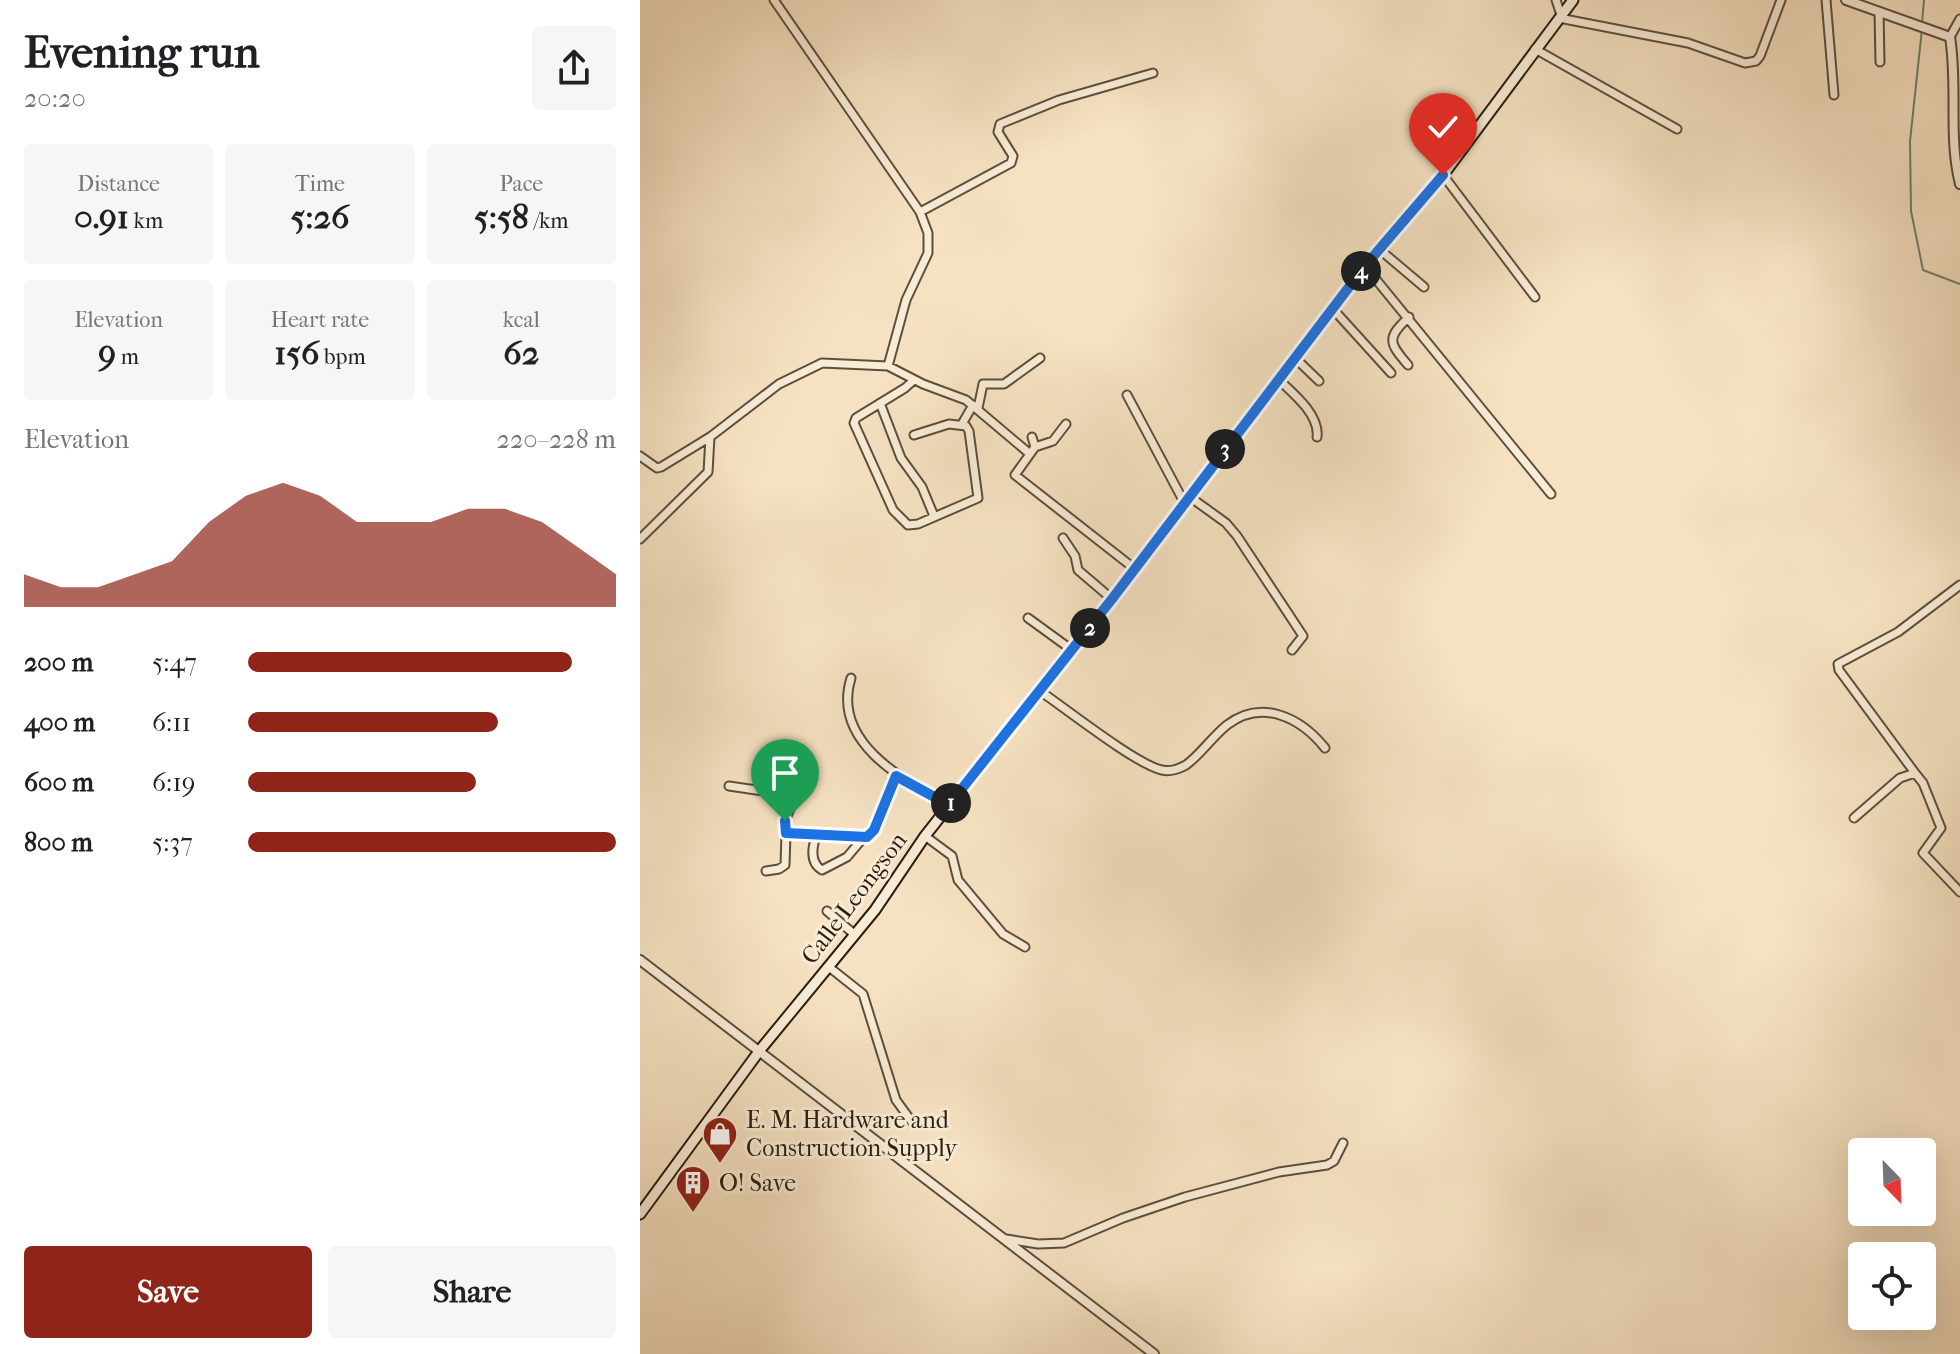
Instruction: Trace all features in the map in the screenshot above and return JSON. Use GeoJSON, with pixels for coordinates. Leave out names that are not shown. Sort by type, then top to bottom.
{"type":"FeatureCollection","features":[{"type":"Feature","properties":{"kind":"main road","name":"Calle Leongson"},"geometry":{"type":"LineString","coordinates":[[640,1214],[760,1050],[875,910],[925,836],[1112,599],[1365,266],[1443,175],[1573,0]]}},
{"type":"Feature","properties":{"kind":"street"},"geometry":{"type":"LineString","coordinates":[[774,0],[920,212],[928,233],[928,253],[906,300],[888,366]]}},
{"type":"Feature","properties":{"kind":"street"},"geometry":{"type":"LineString","coordinates":[[1556,0],[1560,16],[1688,43],[1745,63],[1760,56],[1781,0]]}},
{"type":"Feature","properties":{"kind":"street"},"geometry":{"type":"LineString","coordinates":[[1826,0],[1834,95]]}},
{"type":"Feature","properties":{"kind":"street"},"geometry":{"type":"LineString","coordinates":[[1846,0],[1948,36]]}},
{"type":"Feature","properties":{"kind":"street"},"geometry":{"type":"LineString","coordinates":[[1879,12],[1880,62]]}},
{"type":"Feature","properties":{"kind":"street"},"geometry":{"type":"LineString","coordinates":[[1960,19],[1948,36],[1955,66],[1958,117],[1956,168],[1960,184]]}},
{"type":"Feature","properties":{"kind":"street"},"geometry":{"type":"LineString","coordinates":[[1535,49],[1677,129]]}},
{"type":"Feature","properties":{"kind":"street"},"geometry":{"type":"LineString","coordinates":[[920,212],[1011,163],[1013,156],[998,132],[1000,124],[1059,100],[1153,73]]}},
{"type":"Feature","properties":{"kind":"street"},"geometry":{"type":"LineString","coordinates":[[1443,175],[1535,297]]}},
{"type":"Feature","properties":{"kind":"street"},"geometry":{"type":"LineString","coordinates":[[1379,249],[1424,287]]}},
{"type":"Feature","properties":{"kind":"street"},"geometry":{"type":"LineString","coordinates":[[1365,266],[1551,494]]}},
{"type":"Feature","properties":{"kind":"street"},"geometry":{"type":"LineString","coordinates":[[1333,309],[1391,373]]}},
{"type":"Feature","properties":{"kind":"street"},"geometry":{"type":"LineString","coordinates":[[1408,365],[1396,351],[1392,339],[1409,317]]}},
{"type":"Feature","properties":{"kind":"street"},"geometry":{"type":"LineString","coordinates":[[1294,357],[1319,381]]}},
{"type":"Feature","properties":{"kind":"street"},"geometry":{"type":"LineString","coordinates":[[962,424],[976,407],[983,384],[1004,384],[1040,358]]}},
{"type":"Feature","properties":{"kind":"street"},"geometry":{"type":"LineString","coordinates":[[640,456],[659,467],[710,437],[779,384],[822,363],[888,366],[976,407],[1032,451]]}},
{"type":"Feature","properties":{"kind":"street"},"geometry":{"type":"LineString","coordinates":[[1278,379],[1308,412],[1317,426],[1317,437]]}},
{"type":"Feature","properties":{"kind":"street"},"geometry":{"type":"LineString","coordinates":[[914,380],[856,418],[854,423],[893,510],[908,525],[918,524],[978,498],[969,431],[962,424],[949,424],[914,435]]}},
{"type":"Feature","properties":{"kind":"street"},"geometry":{"type":"LineString","coordinates":[[1127,395],[1187,501],[1226,523],[1303,636],[1292,650]]}},
{"type":"Feature","properties":{"kind":"street"},"geometry":{"type":"LineString","coordinates":[[880,403],[901,458],[922,487],[934,516]]}},
{"type":"Feature","properties":{"kind":"street"},"geometry":{"type":"LineString","coordinates":[[1066,424],[1053,441],[1032,451],[1015,475],[1135,569]]}},
{"type":"Feature","properties":{"kind":"street"},"geometry":{"type":"LineString","coordinates":[[640,539],[708,472],[710,437]]}},
{"type":"Feature","properties":{"kind":"street"},"geometry":{"type":"LineString","coordinates":[[1032,437],[1032,451]]}},
{"type":"Feature","properties":{"kind":"street"},"geometry":{"type":"LineString","coordinates":[[1063,538],[1075,556],[1078,570],[1112,599]]}},
{"type":"Feature","properties":{"kind":"street"},"geometry":{"type":"LineString","coordinates":[[1960,585],[1898,632],[1838,664],[1839,670],[1915,773],[1930,799],[1941,828],[1923,853],[1960,892]]}},
{"type":"Feature","properties":{"kind":"street"},"geometry":{"type":"LineString","coordinates":[[1028,618],[1072,650]]}},
{"type":"Feature","properties":{"kind":"street"},"geometry":{"type":"LineString","coordinates":[[851,678],[847,703],[854,725],[873,755],[896,776],[949,805]]}},
{"type":"Feature","properties":{"kind":"street"},"geometry":{"type":"LineString","coordinates":[[1040,691],[1159,770],[1186,765],[1228,725],[1263,712],[1304,725],[1325,748]]}},
{"type":"Feature","properties":{"kind":"street"},"geometry":{"type":"LineString","coordinates":[[766,871],[785,865],[785,821],[800,785],[800,751]]}},
{"type":"Feature","properties":{"kind":"street"},"geometry":{"type":"LineString","coordinates":[[1854,818],[1900,778],[1915,773]]}},
{"type":"Feature","properties":{"kind":"street"},"geometry":{"type":"LineString","coordinates":[[816,836],[813,858],[822,870],[847,857],[874,830],[896,776]]}},
{"type":"Feature","properties":{"kind":"street"},"geometry":{"type":"LineString","coordinates":[[729,786],[797,796]]}},
{"type":"Feature","properties":{"kind":"street"},"geometry":{"type":"LineString","coordinates":[[786,833],[864,837]]}},
{"type":"Feature","properties":{"kind":"street"},"geometry":{"type":"LineString","coordinates":[[925,836],[952,856],[958,880],[1003,934],[1025,947]]}},
{"type":"Feature","properties":{"kind":"street"},"geometry":{"type":"LineString","coordinates":[[827,911],[854,934]]}},
{"type":"Feature","properties":{"kind":"street"},"geometry":{"type":"LineString","coordinates":[[640,960],[1154,1354]]}},
{"type":"Feature","properties":{"kind":"street"},"geometry":{"type":"LineString","coordinates":[[829,967],[863,994],[896,1100],[912,1122]]}},
{"type":"Feature","properties":{"kind":"street"},"geometry":{"type":"LineString","coordinates":[[1006,1239],[1038,1244],[1064,1243],[1123,1218],[1185,1197],[1279,1172],[1327,1165],[1334,1161],[1343,1143]]}},
{"type":"Feature","properties":{"kind":"waterway"},"geometry":{"type":"LineString","coordinates":[[1922,23],[1924,0]]}},
{"type":"Feature","properties":{"kind":"waterway"},"geometry":{"type":"LineString","coordinates":[[1922,29],[1910,141],[1911,211],[1923,270],[1960,284]]}},
{"type":"Feature","properties":{"kind":"place","name":"E. M. Hardware and Construction Supply"},"geometry":{"type":"Point","coordinates":[720,1165]}},
{"type":"Feature","properties":{"kind":"place","name":"O! Save"},"geometry":{"type":"Point","coordinates":[693,1214]}},
{"type":"Feature","properties":{"kind":"route"},"geometry":{"type":"LineString","coordinates":[[785,821],[786,833],[867,837],[874,830],[896,776],[949,805],[1112,599],[1365,266],[1443,175]]}}]}
